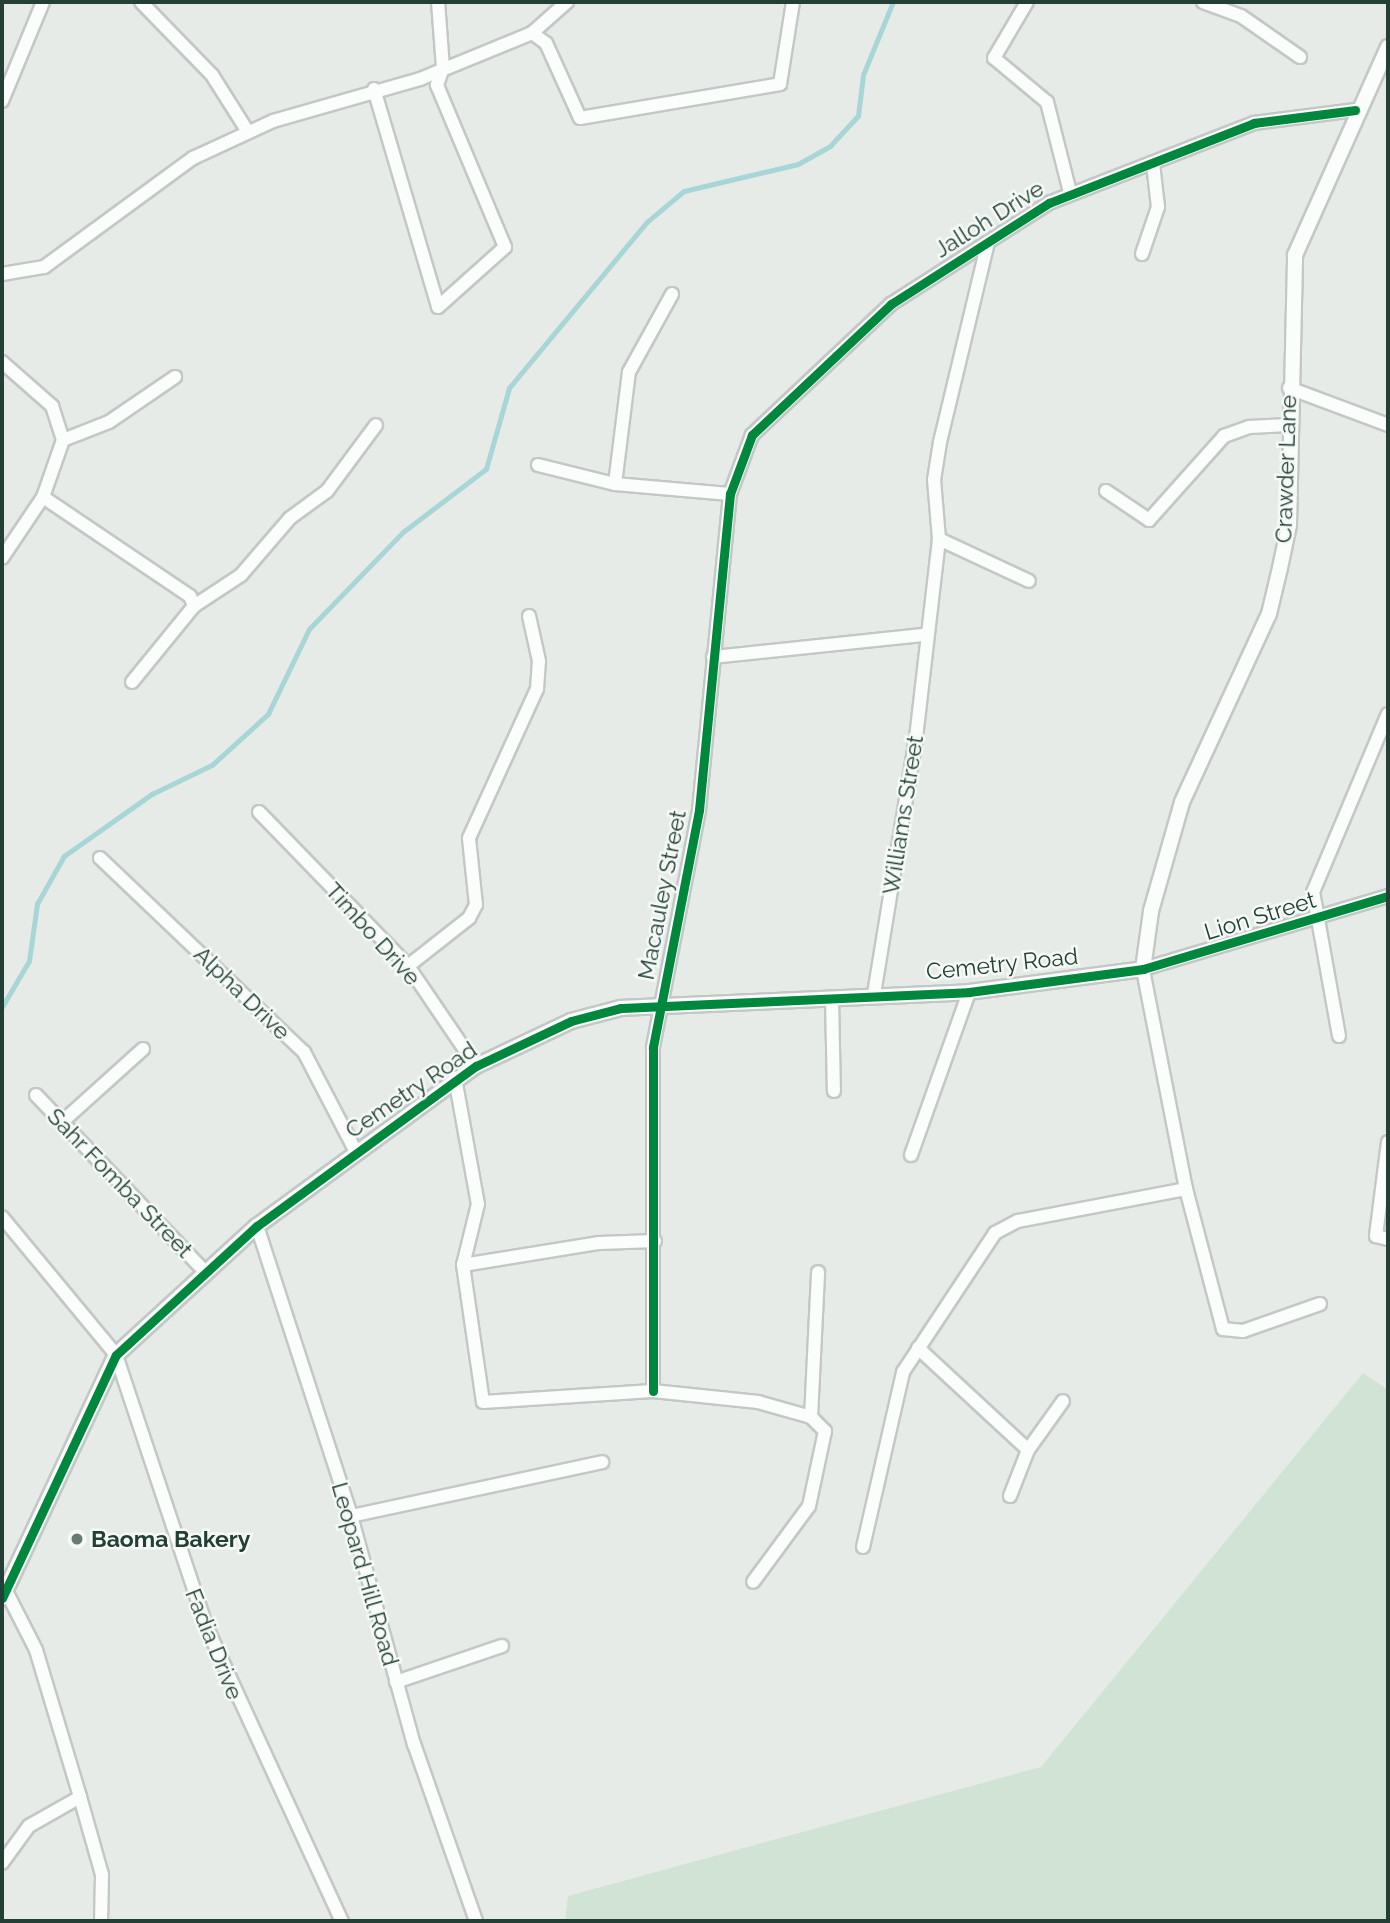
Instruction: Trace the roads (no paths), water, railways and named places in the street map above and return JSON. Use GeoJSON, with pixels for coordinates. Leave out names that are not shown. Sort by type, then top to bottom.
{"type":"FeatureCollection","features":[{"type":"Feature","properties":{"kind":"street"},"geometry":{"type":"LineString","coordinates":[[2,101],[43,2]]}},
{"type":"Feature","properties":{"kind":"street"},"geometry":{"type":"LineString","coordinates":[[141,2],[212,75],[248,132]]}},
{"type":"Feature","properties":{"kind":"street"},"geometry":{"type":"LineString","coordinates":[[374,89],[438,307],[505,247],[503,231],[442,103],[437,85],[443,68],[438,2]]}},
{"type":"Feature","properties":{"kind":"street"},"geometry":{"type":"LineString","coordinates":[[2,274],[44,267],[158,179],[248,132],[443,68],[532,33],[567,2]]}},
{"type":"Feature","properties":{"kind":"street"},"geometry":{"type":"LineString","coordinates":[[532,33],[546,43],[580,118],[780,84],[793,2]]}},
{"type":"Feature","properties":{"kind":"street"},"geometry":{"type":"LineString","coordinates":[[1027,2],[995,58],[1047,102],[1070,192]]}},
{"type":"Feature","properties":{"kind":"street"},"geometry":{"type":"LineString","coordinates":[[1203,2],[1241,16],[1300,57]]}},
{"type":"Feature","properties":{"kind":"street","name":"Crawder Lane"},"geometry":{"type":"LineString","coordinates":[[1143,969],[1151,911],[1182,802],[1269,614],[1289,525],[1288,425],[1296,255],[1355,110],[1388,47]]}},
{"type":"Feature","properties":{"kind":"street","name":"Jalloh Drive"},"geometry":{"type":"LineString","coordinates":[[730,494],[752,435],[779,404],[891,304],[1070,192],[1153,164],[1254,123],[1355,110]]}},
{"type":"Feature","properties":{"kind":"street"},"geometry":{"type":"LineString","coordinates":[[1142,254],[1158,207],[1153,164]]}},
{"type":"Feature","properties":{"kind":"street","name":"Williams Street"},"geometry":{"type":"LineString","coordinates":[[874,994],[916,738],[924,635],[939,539],[934,480],[940,442],[987,246]]}},
{"type":"Feature","properties":{"kind":"street"},"geometry":{"type":"LineString","coordinates":[[614,484],[629,372],[672,294]]}},
{"type":"Feature","properties":{"kind":"street"},"geometry":{"type":"LineString","coordinates":[[2,362],[52,407],[63,440],[43,497],[2,558]]}},
{"type":"Feature","properties":{"kind":"street"},"geometry":{"type":"LineString","coordinates":[[63,440],[109,422],[175,377]]}},
{"type":"Feature","properties":{"kind":"street"},"geometry":{"type":"LineString","coordinates":[[1289,388],[1387,421]]}},
{"type":"Feature","properties":{"kind":"street"},"geometry":{"type":"LineString","coordinates":[[132,682],[194,606],[241,575],[290,518],[327,491],[376,425]]}},
{"type":"Feature","properties":{"kind":"street"},"geometry":{"type":"LineString","coordinates":[[1107,491],[1149,520],[1224,436],[1249,427],[1288,425]]}},
{"type":"Feature","properties":{"kind":"street"},"geometry":{"type":"LineString","coordinates":[[538,465],[614,484],[730,494]]}},
{"type":"Feature","properties":{"kind":"street","name":"Macauley Street"},"geometry":{"type":"LineString","coordinates":[[653,1391],[653,1048],[660,1005],[691,871],[711,723],[713,657],[730,494]]}},
{"type":"Feature","properties":{"kind":"street"},"geometry":{"type":"LineString","coordinates":[[43,497],[172,581],[194,606]]}},
{"type":"Feature","properties":{"kind":"street"},"geometry":{"type":"LineString","coordinates":[[939,539],[1028,581]]}},
{"type":"Feature","properties":{"kind":"street"},"geometry":{"type":"LineString","coordinates":[[408,966],[469,918],[476,905],[469,838],[537,689],[540,662],[529,616]]}},
{"type":"Feature","properties":{"kind":"street"},"geometry":{"type":"LineString","coordinates":[[713,657],[924,635]]}},
{"type":"Feature","properties":{"kind":"street"},"geometry":{"type":"LineString","coordinates":[[1339,1036],[1314,920],[1314,892],[1324,857],[1388,714]]}},
{"type":"Feature","properties":{"kind":"street","name":"Timbo Drive"},"geometry":{"type":"LineString","coordinates":[[258,812],[408,966],[475,1066]]}},
{"type":"Feature","properties":{"kind":"street","name":"Alpha Drive"},"geometry":{"type":"LineString","coordinates":[[100,858],[304,1052],[355,1150]]}},
{"type":"Feature","properties":{"kind":"street","name":"Lion Street"},"geometry":{"type":"LineString","coordinates":[[1143,969],[1388,897]]}},
{"type":"Feature","properties":{"kind":"street"},"geometry":{"type":"LineString","coordinates":[[1143,969],[1186,1189],[1223,1329],[1243,1331],[1320,1304]]}},
{"type":"Feature","properties":{"kind":"street","name":"Cemetry Road"},"geometry":{"type":"LineString","coordinates":[[4,1595],[116,1354],[204,1271],[257,1226],[355,1150],[475,1066],[571,1021],[660,1005],[969,992],[1143,969]]}},
{"type":"Feature","properties":{"kind":"street"},"geometry":{"type":"LineString","coordinates":[[911,1155],[969,992]]}},
{"type":"Feature","properties":{"kind":"street"},"geometry":{"type":"LineString","coordinates":[[832,999],[834,1091]]}},
{"type":"Feature","properties":{"kind":"street"},"geometry":{"type":"LineString","coordinates":[[62,1122],[143,1049]]}},
{"type":"Feature","properties":{"kind":"street"},"geometry":{"type":"LineString","coordinates":[[455,1078],[478,1205],[463,1265],[483,1402],[653,1391],[758,1402],[811,1418],[825,1431],[808,1506],[753,1582]]}},
{"type":"Feature","properties":{"kind":"street","name":"Sahr Fomba Street"},"geometry":{"type":"LineString","coordinates":[[36,1096],[204,1271]]}},
{"type":"Feature","properties":{"kind":"street"},"geometry":{"type":"LineString","coordinates":[[1388,1142],[1376,1236],[1388,1239]]}},
{"type":"Feature","properties":{"kind":"street"},"geometry":{"type":"LineString","coordinates":[[863,1547],[903,1372],[995,1233],[1018,1221],[1186,1189]]}},
{"type":"Feature","properties":{"kind":"street"},"geometry":{"type":"LineString","coordinates":[[2,1217],[116,1354]]}},
{"type":"Feature","properties":{"kind":"street","name":"Leopard Hill Road"},"geometry":{"type":"LineString","coordinates":[[257,1226],[351,1516],[396,1682],[476,1921]]}},
{"type":"Feature","properties":{"kind":"street"},"geometry":{"type":"LineString","coordinates":[[463,1265],[599,1242],[655,1241]]}},
{"type":"Feature","properties":{"kind":"street"},"geometry":{"type":"LineString","coordinates":[[811,1418],[818,1272]]}},
{"type":"Feature","properties":{"kind":"street"},"geometry":{"type":"LineString","coordinates":[[918,1348],[1028,1450]]}},
{"type":"Feature","properties":{"kind":"street","name":"Fadia Drive"},"geometry":{"type":"LineString","coordinates":[[116,1354],[206,1628],[342,1921]]}},
{"type":"Feature","properties":{"kind":"street"},"geometry":{"type":"LineString","coordinates":[[1010,1496],[1028,1450],[1063,1401]]}},
{"type":"Feature","properties":{"kind":"street"},"geometry":{"type":"LineString","coordinates":[[351,1516],[601,1462]]}},
{"type":"Feature","properties":{"kind":"street"},"geometry":{"type":"LineString","coordinates":[[4,1595],[36,1650],[80,1797],[104,1885],[101,1921]]}},
{"type":"Feature","properties":{"kind":"street"},"geometry":{"type":"LineString","coordinates":[[396,1682],[502,1646]]}},
{"type":"Feature","properties":{"kind":"street"},"geometry":{"type":"LineString","coordinates":[[2,1863],[29,1826],[80,1797]]}},
{"type":"Feature","properties":{"kind":"waterway"},"geometry":{"type":"LineString","coordinates":[[2,1007],[29,961],[37,904],[64,856],[152,794],[212,765],[268,714],[309,629],[403,532],[486,469],[509,388],[647,222],[684,191],[798,164],[830,146],[858,116],[863,75],[893,2]]}},
{"type":"Feature","properties":{"kind":"place","name":"Baoma Bakery"},"geometry":{"type":"Point","coordinates":[77,1539]}}]}
